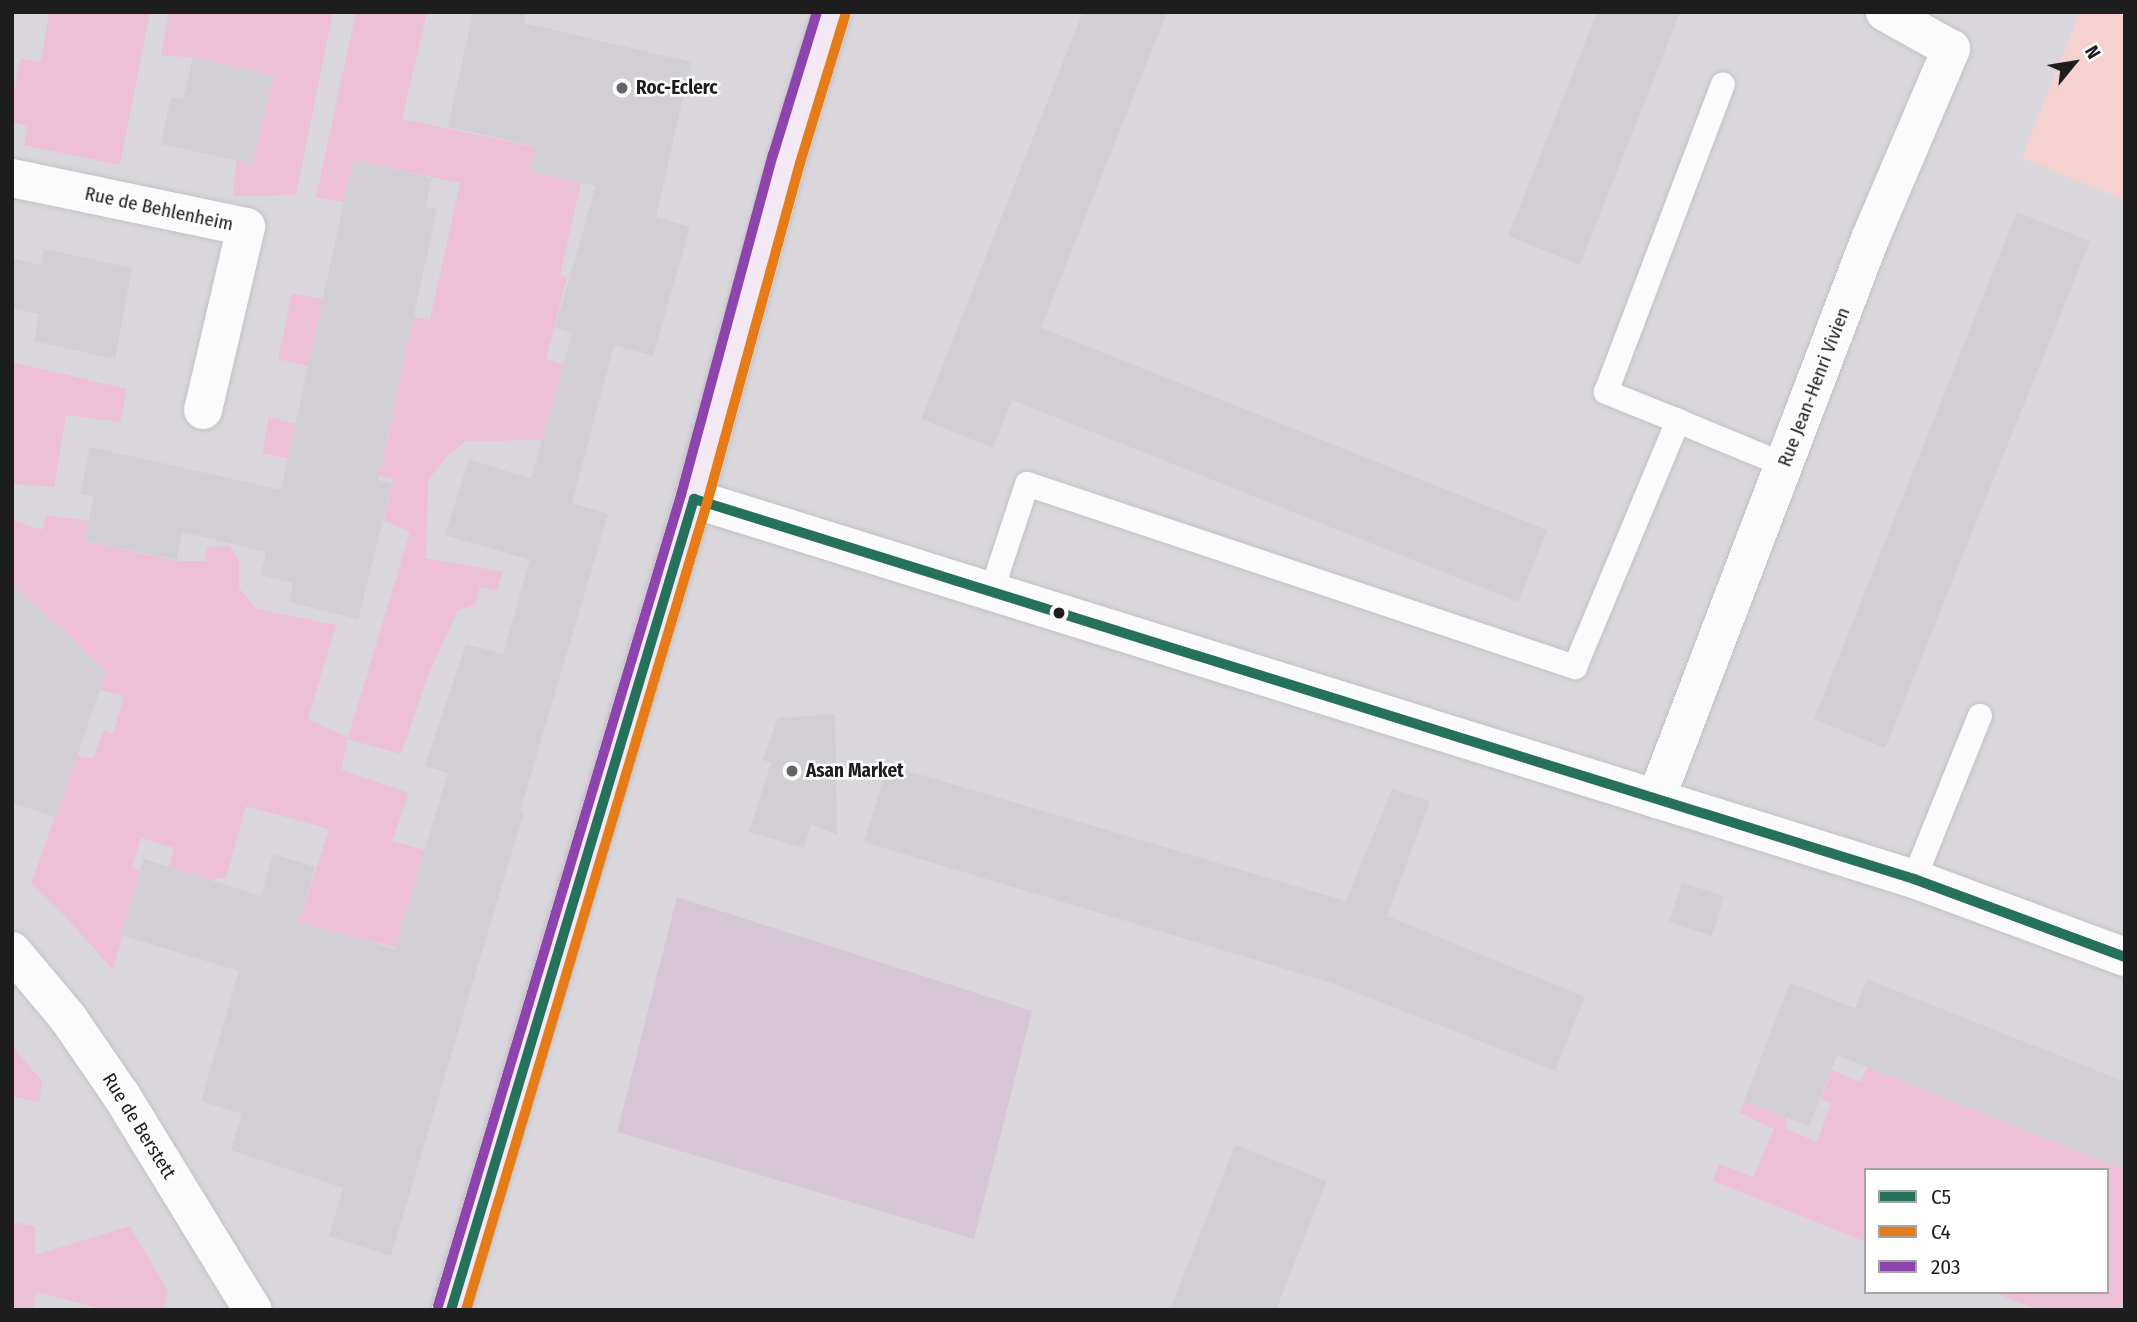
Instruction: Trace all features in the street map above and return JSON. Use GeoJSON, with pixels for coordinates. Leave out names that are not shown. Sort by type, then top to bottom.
{"type":"FeatureCollection","features":[{"type":"Feature","properties":{"kind":"main road"},"geometry":{"type":"LineString","coordinates":[[451,1310],[694,499],[787,159],[832,12]]}},
{"type":"Feature","properties":{"kind":"street","name":"Rue Jean-Henri Vivien"},"geometry":{"type":"LineString","coordinates":[[1656,799],[1870,239],[1951,49],[1885,12]]}},
{"type":"Feature","properties":{"kind":"street","name":"Rue de Behlenheim"},"geometry":{"type":"LineString","coordinates":[[12,178],[246,227],[203,410]]}},
{"type":"Feature","properties":{"kind":"street"},"geometry":{"type":"LineString","coordinates":[[694,499],[1914,879],[2122,948]]}},
{"type":"Feature","properties":{"kind":"street","name":"Rue de Berstett"},"geometry":{"type":"LineString","coordinates":[[12,951],[68,1018],[114,1084],[253,1310]]}},
{"type":"Feature","properties":{"kind":"lane"},"geometry":{"type":"LineString","coordinates":[[1723,84],[1606,392],[1784,465]]}},
{"type":"Feature","properties":{"kind":"lane"},"geometry":{"type":"LineString","coordinates":[[991,593],[1027,484],[1575,667],[1678,421]]}},
{"type":"Feature","properties":{"kind":"lane"},"geometry":{"type":"LineString","coordinates":[[1914,879],[1980,716]]}},
{"type":"Feature","properties":{"kind":"shaded area"},"geometry":{"type":"Polygon","coordinates":[[[12,12],[2125,12],[2125,1310],[12,1310],[12,12]]]}},
{"type":"Feature","properties":{"kind":"shaded area"},"geometry":{"type":"Polygon","coordinates":[[[49,12],[150,12],[120,165],[24,145],[28,126],[12,122],[12,98],[21,58],[41,62],[49,12]]]}},
{"type":"Feature","properties":{"kind":"shaded area"},"geometry":{"type":"Polygon","coordinates":[[[169,12],[333,12],[296,195],[233,196],[236,161],[252,164],[273,75],[193,57],[161,56],[169,12]]]}},
{"type":"Feature","properties":{"kind":"shaded area"},"geometry":{"type":"Polygon","coordinates":[[[356,12],[427,12],[402,119],[535,147],[581,183],[560,275],[567,278],[546,359],[564,364],[542,440],[466,441],[444,459],[428,481],[426,558],[503,572],[497,591],[480,587],[475,605],[458,610],[429,673],[401,754],[348,739],[341,770],[409,793],[392,841],[425,850],[396,947],[344,935],[289,954],[329,829],[246,806],[226,877],[212,880],[169,867],[174,848],[141,838],[132,868],[140,870],[113,970],[62,913],[31,884],[77,755],[93,759],[103,731],[113,734],[124,696],[100,690],[105,671],[38,607],[12,599],[12,520],[42,530],[46,515],[88,521],[85,541],[177,561],[205,561],[207,548],[229,545],[239,559],[239,588],[257,609],[336,625],[308,719],[348,738],[410,532],[384,521],[393,479],[262,453],[269,417],[386,446],[403,366],[360,357],[308,366],[278,359],[292,293],[430,320],[460,183],[354,160],[344,202],[316,197],[356,12]]]}},
{"type":"Feature","properties":{"kind":"shaded area"},"geometry":{"type":"Polygon","coordinates":[[[2080,12],[2116,12],[2125,16],[2125,200],[2022,158],[2080,12]]]}},
{"type":"Feature","properties":{"kind":"shaded area"},"geometry":{"type":"Polygon","coordinates":[[[12,362],[127,389],[120,422],[66,415],[54,487],[12,484],[12,362]]]}},
{"type":"Feature","properties":{"kind":"shaded area"},"geometry":{"type":"Polygon","coordinates":[[[677,897],[1032,1011],[974,1239],[617,1132],[677,897]]]}},
{"type":"Feature","properties":{"kind":"shaded area"},"geometry":{"type":"Polygon","coordinates":[[[12,1046],[42,1081],[39,1102],[12,1096],[12,1046]]]}},
{"type":"Feature","properties":{"kind":"shaded area"},"geometry":{"type":"Polygon","coordinates":[[[1868,1067],[2125,1170],[2125,1310],[2038,1310],[1998,1294],[2109,1294],[2109,1168],[1864,1168],[1864,1241],[1713,1181],[1719,1164],[1753,1177],[1774,1129],[1740,1113],[1744,1101],[1787,1118],[1785,1128],[1817,1142],[1831,1103],[1821,1099],[1832,1070],[1860,1082],[1868,1067]]]}},
{"type":"Feature","properties":{"kind":"shaded area"},"geometry":{"type":"Polygon","coordinates":[[[12,1222],[35,1226],[35,1255],[130,1226],[168,1291],[163,1310],[105,1310],[37,1292],[32,1310],[12,1310],[12,1222]]]}},
{"type":"Feature","properties":{"kind":"building"},"geometry":{"type":"Polygon","coordinates":[[[473,12],[526,12],[524,23],[691,62],[656,217],[690,227],[653,356],[614,345],[572,503],[608,514],[520,811],[524,812],[391,1256],[329,1236],[343,1188],[231,1150],[242,1114],[201,1101],[239,971],[121,935],[144,859],[261,896],[273,854],[315,867],[299,922],[395,949],[448,773],[425,766],[466,644],[503,654],[530,560],[445,535],[469,459],[531,479],[572,333],[555,328],[596,186],[530,172],[535,146],[448,127],[473,12]]]}},
{"type":"Feature","properties":{"kind":"building"},"geometry":{"type":"Polygon","coordinates":[[[1083,12],[1167,12],[1041,328],[1547,530],[1518,602],[1012,400],[993,448],[921,419],[1083,12]]]}},
{"type":"Feature","properties":{"kind":"building"},"geometry":{"type":"Polygon","coordinates":[[[1597,12],[1680,12],[1580,265],[1508,236],[1597,12]]]}},
{"type":"Feature","properties":{"kind":"building"},"geometry":{"type":"Polygon","coordinates":[[[193,57],[274,75],[252,164],[161,144],[171,97],[183,100],[193,57]]]}},
{"type":"Feature","properties":{"kind":"building"},"geometry":{"type":"Polygon","coordinates":[[[353,160],[432,178],[425,207],[437,209],[378,480],[392,484],[358,619],[289,602],[293,583],[261,575],[266,552],[182,532],[177,560],[84,540],[94,497],[80,494],[90,447],[281,490],[353,160]]]}},
{"type":"Feature","properties":{"kind":"building"},"geometry":{"type":"Polygon","coordinates":[[[2017,212],[2090,241],[1885,748],[1814,719],[2017,212]]]}},
{"type":"Feature","properties":{"kind":"building"},"geometry":{"type":"Polygon","coordinates":[[[44,249],[132,268],[115,359],[34,341],[39,314],[12,308],[12,258],[41,265],[44,249]]]}},
{"type":"Feature","properties":{"kind":"building"},"geometry":{"type":"Polygon","coordinates":[[[12,583],[106,672],[56,817],[12,803],[12,583]]]}},
{"type":"Feature","properties":{"kind":"building"},"geometry":{"type":"Polygon","coordinates":[[[835,714],[837,835],[811,824],[804,848],[749,832],[771,763],[763,760],[778,718],[835,714]]]}},
{"type":"Feature","properties":{"kind":"building"},"geometry":{"type":"Polygon","coordinates":[[[888,765],[1346,901],[1392,789],[1430,801],[1387,916],[1585,997],[1555,1071],[1335,984],[864,842],[888,765]]]}},
{"type":"Feature","properties":{"kind":"building"},"geometry":{"type":"Polygon","coordinates":[[[1682,883],[1724,896],[1712,936],[1669,922],[1682,883]]]}},
{"type":"Feature","properties":{"kind":"building"},"geometry":{"type":"Polygon","coordinates":[[[1867,979],[2125,1082],[2125,1170],[1837,1055],[1809,1126],[1744,1101],[1790,983],[1855,1008],[1867,979]]]}},
{"type":"Feature","properties":{"kind":"building"},"geometry":{"type":"Polygon","coordinates":[[[1235,1145],[1327,1181],[1276,1310],[1170,1310],[1235,1145]]]}},
{"type":"Feature","properties":{"kind":"transit line","name":"203"},"geometry":{"type":"LineString","coordinates":[[438,1306],[681,495],[773,155],[817,12]]}},
{"type":"Feature","properties":{"kind":"transit line","name":"C4"},"geometry":{"type":"LineString","coordinates":[[466,1310],[707,503],[800,163],[845,16]]}},
{"type":"Feature","properties":{"kind":"transit line","name":"C5"},"geometry":{"type":"LineString","coordinates":[[694,499],[1914,879],[2125,957]]}},
{"type":"Feature","properties":{"kind":"transit line","name":"C5"},"geometry":{"type":"LineString","coordinates":[[451,1310],[694,499]]}},
{"type":"Feature","properties":{"kind":"place","name":"Roc-Eclerc"},"geometry":{"type":"Point","coordinates":[622,88]}},
{"type":"Feature","properties":{"kind":"place","name":"Asan Market"},"geometry":{"type":"Point","coordinates":[792,771]}}]}
